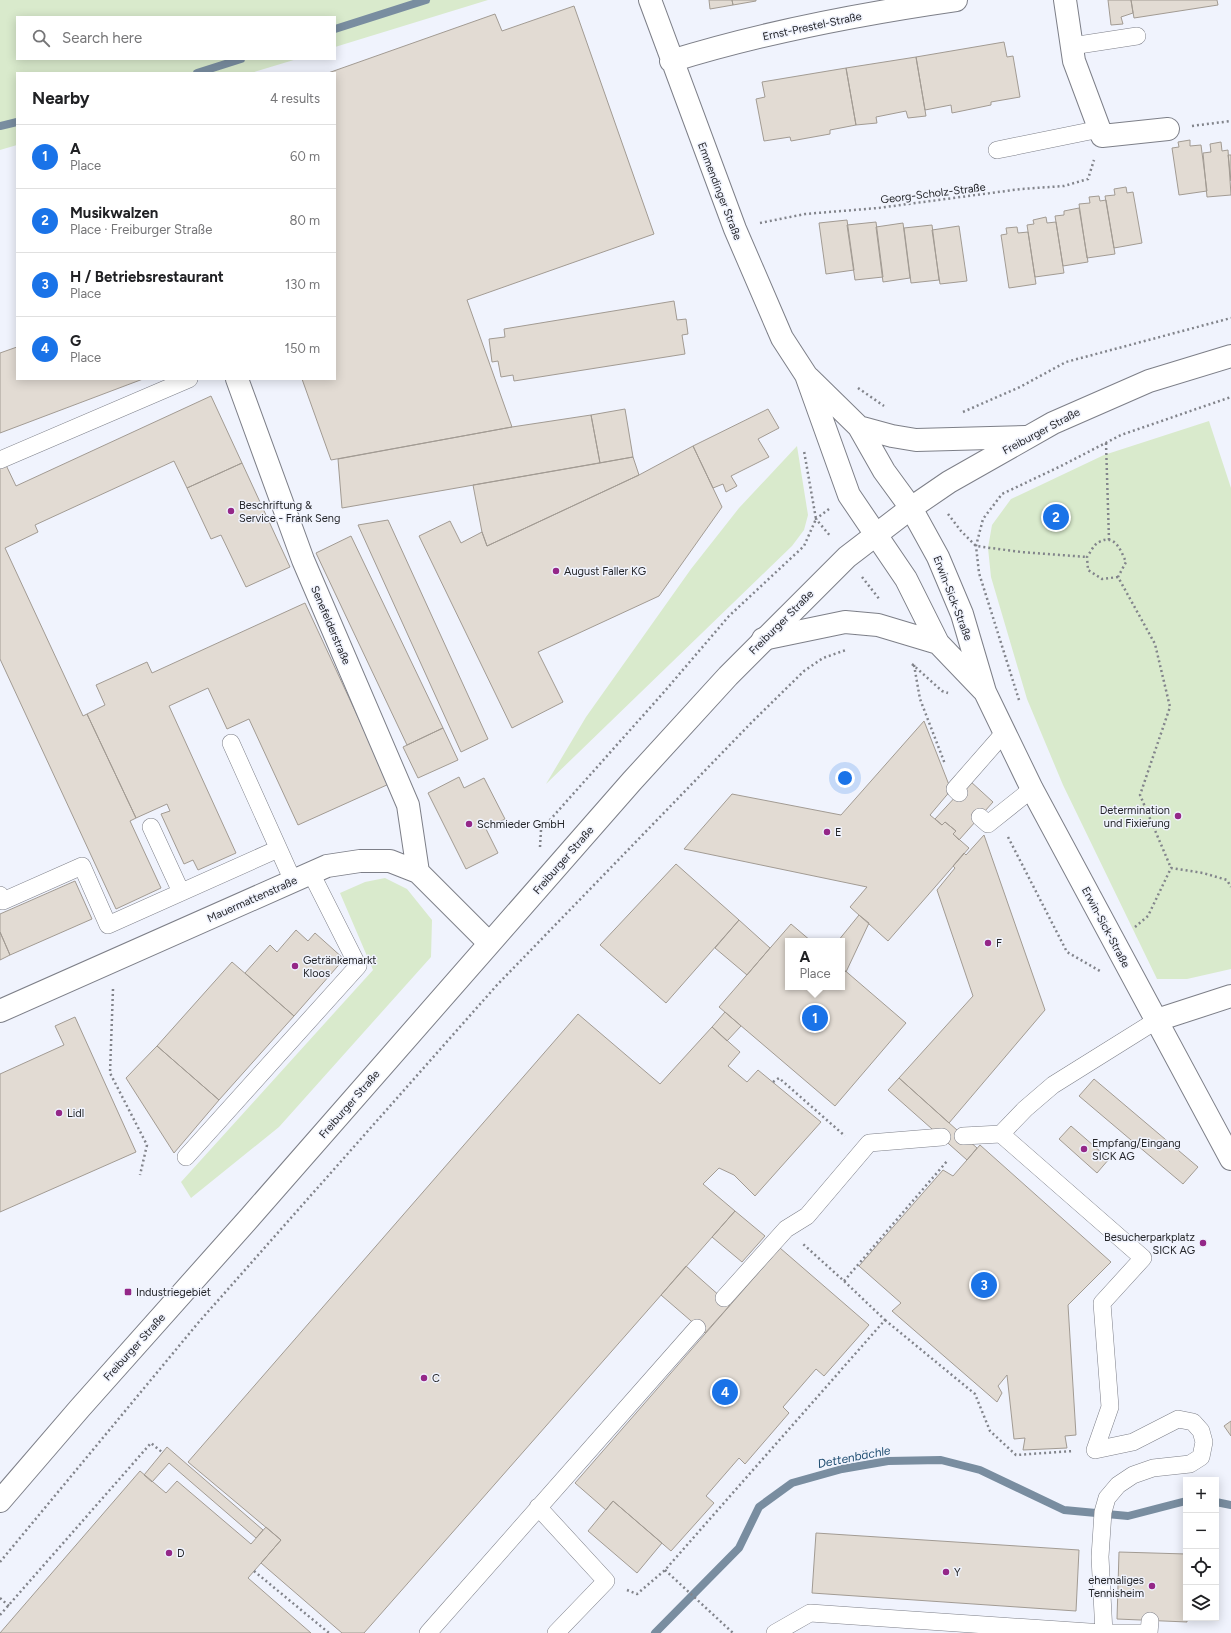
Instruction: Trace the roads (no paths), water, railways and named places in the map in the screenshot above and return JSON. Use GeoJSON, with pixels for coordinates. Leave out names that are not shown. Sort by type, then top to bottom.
{"type":"FeatureCollection","features":[{"type":"Feature","properties":{"kind":"street","name":"Emmendinger Straße"},"geometry":{"type":"LineString","coordinates":[[650,0],[671,61],[734,229],[782,338],[806,375],[859,427],[884,471],[911,508]]}},
{"type":"Feature","properties":{"kind":"street","name":"Ernst-Prestel-Straße"},"geometry":{"type":"LineString","coordinates":[[671,61],[725,45],[785,30],[894,9],[956,0]]}},
{"type":"Feature","properties":{"kind":"street"},"geometry":{"type":"LineString","coordinates":[[1065,0],[1074,61],[1101,132],[1168,129]]}},
{"type":"Feature","properties":{"kind":"street","name":"Freiburger Straße"},"geometry":{"type":"LineString","coordinates":[[2,1495],[632,781],[763,639],[847,557],[911,508],[949,482],[1053,422],[1149,381],[1231,356]]}},
{"type":"Feature","properties":{"kind":"street","name":"Emmendinger Straße"},"geometry":{"type":"LineString","coordinates":[[806,375],[849,495],[876,535]]}},
{"type":"Feature","properties":{"kind":"street","name":"Senefelderstraße"},"geometry":{"type":"LineString","coordinates":[[236,380],[303,560],[408,805],[418,872]]}},
{"type":"Feature","properties":{"kind":"street","name":"Emmendinger Straße"},"geometry":{"type":"LineString","coordinates":[[859,427],[892,436],[916,440],[1026,437]]}},
{"type":"Feature","properties":{"kind":"street","name":"Erwin-Sick-Straße"},"geometry":{"type":"LineString","coordinates":[[911,508],[938,557],[962,614],[987,698],[1004,733],[1115,945],[1231,1159]]}},
{"type":"Feature","properties":{"kind":"street","name":"Erwin-Sick-Straße"},"geometry":{"type":"LineString","coordinates":[[876,535],[906,579],[938,643],[987,698]]}},
{"type":"Feature","properties":{"kind":"street","name":"Erwin-Sick-Straße"},"geometry":{"type":"LineString","coordinates":[[763,639],[845,622],[878,625],[938,643]]}},
{"type":"Feature","properties":{"kind":"street","name":"Mauermattenstraße"},"geometry":{"type":"LineString","coordinates":[[0,1011],[327,866],[360,861],[390,861],[418,872],[489,944]]}},
{"type":"Feature","properties":{"kind":"street"},"geometry":{"type":"LineString","coordinates":[[1156,1020],[1231,996]]}},
{"type":"Feature","properties":{"kind":"lane"},"geometry":{"type":"LineString","coordinates":[[1072,46],[1137,36]]}},
{"type":"Feature","properties":{"kind":"lane"},"geometry":{"type":"LineString","coordinates":[[997,150],[1101,132]]}},
{"type":"Feature","properties":{"kind":"lane"},"geometry":{"type":"LineString","coordinates":[[0,460],[187,380]]}},
{"type":"Feature","properties":{"kind":"lane"},"geometry":{"type":"LineString","coordinates":[[957,791],[1004,733]]}},
{"type":"Feature","properties":{"kind":"lane"},"geometry":{"type":"LineString","coordinates":[[186,1157],[358,966],[302,877],[278,849],[231,743]]}},
{"type":"Feature","properties":{"kind":"lane"},"geometry":{"type":"LineString","coordinates":[[980,817],[988,824],[1032,789]]}},
{"type":"Feature","properties":{"kind":"lane"},"geometry":{"type":"LineString","coordinates":[[151,827],[181,892]]}},
{"type":"Feature","properties":{"kind":"lane"},"geometry":{"type":"LineString","coordinates":[[0,895],[3,901],[82,866],[108,925],[278,849]]}},
{"type":"Feature","properties":{"kind":"lane"},"geometry":{"type":"LineString","coordinates":[[963,1136],[1001,1134],[1025,1109],[1053,1085],[1156,1020]]}},
{"type":"Feature","properties":{"kind":"lane"},"geometry":{"type":"LineString","coordinates":[[1001,1134],[1144,1258],[1102,1303],[1110,1407],[1096,1457],[1133,1442],[1178,1419],[1193,1422],[1201,1431],[1204,1442],[1201,1457],[1190,1464],[1153,1468],[1133,1475],[1118,1485],[1108,1498],[1103,1512],[1100,1557],[1104,1633]]}},
{"type":"Feature","properties":{"kind":"lane"},"geometry":{"type":"LineString","coordinates":[[724,1298],[786,1229],[807,1216],[869,1143],[942,1137]]}},
{"type":"Feature","properties":{"kind":"lane"},"geometry":{"type":"LineString","coordinates":[[428,1633],[697,1328]]}},
{"type":"Feature","properties":{"kind":"lane"},"geometry":{"type":"LineString","coordinates":[[538,1507],[606,1581],[556,1633]]}},
{"type":"Feature","properties":{"kind":"lane"},"geometry":{"type":"LineString","coordinates":[[775,1633],[810,1613],[1104,1633],[1147,1629]]}},
{"type":"Feature","properties":{"kind":"waterway"},"geometry":{"type":"LineString","coordinates":[[336,29],[426,0]]}},
{"type":"Feature","properties":{"kind":"waterway"},"geometry":{"type":"LineString","coordinates":[[200,72],[238,60]]}},
{"type":"Feature","properties":{"kind":"waterway"},"geometry":{"type":"LineString","coordinates":[[0,126],[16,122]]}},
{"type":"Feature","properties":{"kind":"waterway","name":"Dettenbächle"},"geometry":{"type":"LineString","coordinates":[[655,1633],[739,1548],[759,1507],[792,1483],[842,1469],[888,1461],[941,1460],[980,1470],[1064,1510],[1128,1516],[1183,1502]]}},
{"type":"Feature","properties":{"kind":"waterway","name":"Dettenbächle"},"geometry":{"type":"LineString","coordinates":[[1219,1503],[1231,1505]]}},
{"type":"Feature","properties":{"kind":"place","name":"Beschriftung & Service - Frank Seng"},"geometry":{"type":"Point","coordinates":[231,511]}},
{"type":"Feature","properties":{"kind":"place","name":"Musikwalzen"},"geometry":{"type":"Point","coordinates":[1056,517]}},
{"type":"Feature","properties":{"kind":"place","name":"August Faller KG"},"geometry":{"type":"Point","coordinates":[556,571]}},
{"type":"Feature","properties":{"kind":"place","name":"Determination und Fixierung"},"geometry":{"type":"Point","coordinates":[1178,816]}},
{"type":"Feature","properties":{"kind":"place","name":"Schmieder GmbH"},"geometry":{"type":"Point","coordinates":[469,824]}},
{"type":"Feature","properties":{"kind":"place","name":"E"},"geometry":{"type":"Point","coordinates":[827,832]}},
{"type":"Feature","properties":{"kind":"place","name":"F"},"geometry":{"type":"Point","coordinates":[988,943]}},
{"type":"Feature","properties":{"kind":"place","name":"Getränkemarkt Kloos"},"geometry":{"type":"Point","coordinates":[295,966]}},
{"type":"Feature","properties":{"kind":"place","name":"A"},"geometry":{"type":"Point","coordinates":[815,1018]}},
{"type":"Feature","properties":{"kind":"place","name":"Lidl"},"geometry":{"type":"Point","coordinates":[59,1113]}},
{"type":"Feature","properties":{"kind":"place","name":"Empfang/Eingang SICK AG"},"geometry":{"type":"Point","coordinates":[1084,1149]}},
{"type":"Feature","properties":{"kind":"place","name":"Besucherparkplatz SICK AG"},"geometry":{"type":"Point","coordinates":[1203,1243]}},
{"type":"Feature","properties":{"kind":"place","name":"H / Betriebsrestaurant"},"geometry":{"type":"Point","coordinates":[984,1285]}},
{"type":"Feature","properties":{"kind":"place","name":"Industriegebiet"},"geometry":{"type":"Point","coordinates":[128,1292]}},
{"type":"Feature","properties":{"kind":"place","name":"C"},"geometry":{"type":"Point","coordinates":[424,1378]}},
{"type":"Feature","properties":{"kind":"place","name":"G"},"geometry":{"type":"Point","coordinates":[725,1392]}},
{"type":"Feature","properties":{"kind":"place","name":"D"},"geometry":{"type":"Point","coordinates":[169,1553]}},
{"type":"Feature","properties":{"kind":"place","name":"Y"},"geometry":{"type":"Point","coordinates":[946,1572]}},
{"type":"Feature","properties":{"kind":"place","name":"ehemaliges Tennisheim"},"geometry":{"type":"Point","coordinates":[1152,1586]}}]}
